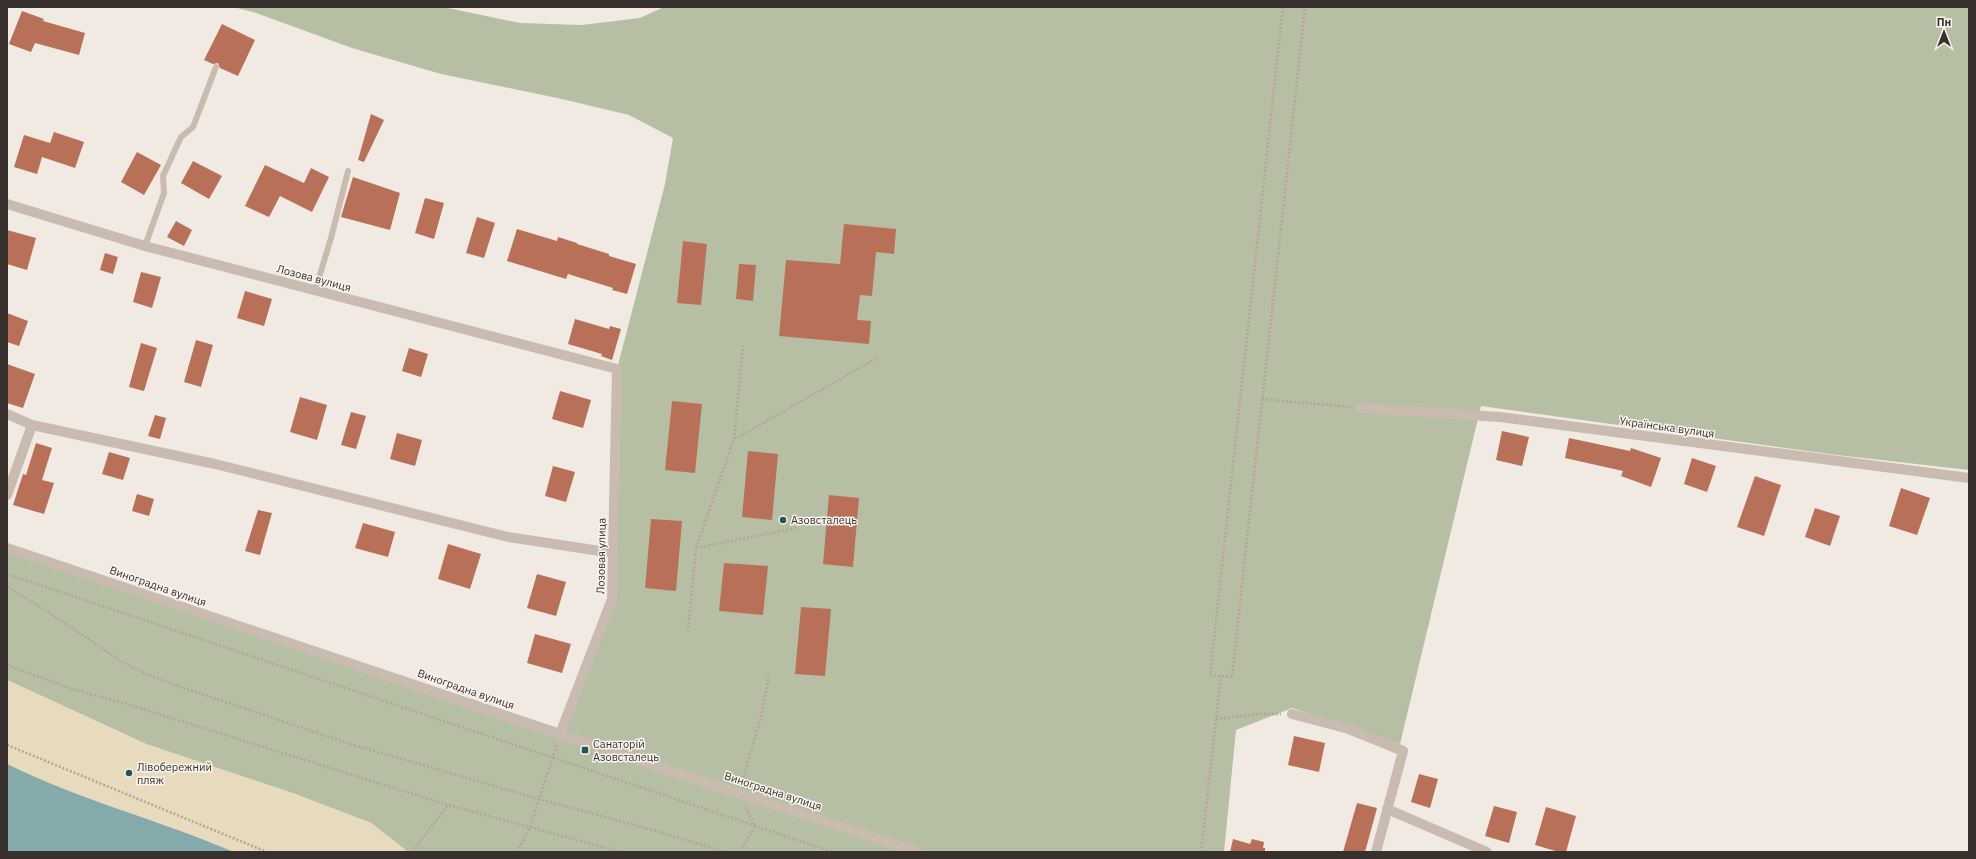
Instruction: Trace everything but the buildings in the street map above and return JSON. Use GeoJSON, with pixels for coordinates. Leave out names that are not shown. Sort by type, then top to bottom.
{"type":"FeatureCollection","features":[{"type":"Feature","properties":{"kind":"street","name":"Лозова вулиця"},"geometry":{"type":"LineString","coordinates":[[7,204],[145,246],[617,370]]}},
{"type":"Feature","properties":{"kind":"street","name":"Лозовая улица"},"geometry":{"type":"LineString","coordinates":[[560,734],[612,599],[617,370]]}},
{"type":"Feature","properties":{"kind":"street","name":"Українська вулиця"},"geometry":{"type":"LineString","coordinates":[[1361,408],[1500,417],[1969,478]]}},
{"type":"Feature","properties":{"kind":"street"},"geometry":{"type":"LineString","coordinates":[[7,414],[32,425],[215,464],[508,537],[613,553]]}},
{"type":"Feature","properties":{"kind":"street"},"geometry":{"type":"LineString","coordinates":[[7,495],[32,425]]}},
{"type":"Feature","properties":{"kind":"street","name":"Виноградна вулиця"},"geometry":{"type":"LineString","coordinates":[[7,548],[917,852]]}},
{"type":"Feature","properties":{"kind":"street"},"geometry":{"type":"LineString","coordinates":[[1292,714],[1349,729],[1403,751],[1376,852]]}},
{"type":"Feature","properties":{"kind":"street"},"geometry":{"type":"LineString","coordinates":[[1387,809],[1487,852]]}},
{"type":"Feature","properties":{"kind":"lane"},"geometry":{"type":"LineString","coordinates":[[145,246],[164,193],[163,176],[181,138],[193,127],[216,67]]}},
{"type":"Feature","properties":{"kind":"lane"},"geometry":{"type":"LineString","coordinates":[[315,290],[332,238],[348,171]]}},
{"type":"Feature","properties":{"kind":"path"},"geometry":{"type":"LineString","coordinates":[[1282,7],[1210,675],[1232,677],[1305,7]]}},
{"type":"Feature","properties":{"kind":"path"},"geometry":{"type":"LineString","coordinates":[[688,632],[696,548],[734,439],[743,346]]}},
{"type":"Feature","properties":{"kind":"path"},"geometry":{"type":"LineString","coordinates":[[734,439],[877,358]]}},
{"type":"Feature","properties":{"kind":"path"},"geometry":{"type":"LineString","coordinates":[[1262,398],[1361,408]]}},
{"type":"Feature","properties":{"kind":"path"},"geometry":{"type":"LineString","coordinates":[[696,548],[796,528]]}},
{"type":"Feature","properties":{"kind":"path"},"geometry":{"type":"LineString","coordinates":[[7,574],[833,852]]}},
{"type":"Feature","properties":{"kind":"path"},"geometry":{"type":"LineString","coordinates":[[7,587],[50,613],[122,662],[144,673],[350,744],[666,834],[724,852]]}},
{"type":"Feature","properties":{"kind":"path"},"geometry":{"type":"LineString","coordinates":[[7,665],[72,689],[130,705],[448,805],[530,826],[621,852]]}},
{"type":"Feature","properties":{"kind":"path"},"geometry":{"type":"LineString","coordinates":[[755,826],[739,793],[761,717],[769,676]]}},
{"type":"Feature","properties":{"kind":"path"},"geometry":{"type":"LineString","coordinates":[[1201,852],[1221,676]]}},
{"type":"Feature","properties":{"kind":"path"},"geometry":{"type":"LineString","coordinates":[[1216,719],[1256,714],[1292,714]]}},
{"type":"Feature","properties":{"kind":"path"},"geometry":{"type":"LineString","coordinates":[[7,745],[267,852]]}},
{"type":"Feature","properties":{"kind":"path"},"geometry":{"type":"LineString","coordinates":[[517,852],[530,826],[552,758]]}},
{"type":"Feature","properties":{"kind":"path"},"geometry":{"type":"LineString","coordinates":[[412,852],[448,805]]}},
{"type":"Feature","properties":{"kind":"path"},"geometry":{"type":"LineString","coordinates":[[740,852],[755,826]]}},
{"type":"Feature","properties":{"kind":"green space"},"geometry":{"type":"Polygon","coordinates":[[[233,7],[443,7],[520,23],[582,25],[640,18],[664,7],[1969,7],[1969,470],[1837,455],[1481,406],[1400,744],[1292,708],[1236,730],[1224,852],[408,852],[371,823],[295,794],[146,744],[7,680],[7,548],[560,734],[612,599],[617,369],[665,184],[673,138],[629,115],[562,99],[441,74],[352,48],[253,12],[233,7]]]}},
{"type":"Feature","properties":{"kind":"sand","name":"Лівобережний пляж"},"geometry":{"type":"Polygon","coordinates":[[[7,680],[146,744],[295,794],[371,823],[408,852],[234,852],[205,840],[43,782],[7,764],[7,680]]]}},
{"type":"Feature","properties":{"kind":"water"},"geometry":{"type":"Polygon","coordinates":[[[7,764],[35,777],[91,799],[234,852],[7,852],[7,764]]]}},
{"type":"Feature","properties":{"kind":"place","name":"Азовсталець"},"geometry":{"type":"Point","coordinates":[783,520]}},
{"type":"Feature","properties":{"kind":"place","name":"Санаторій Азовсталець"},"geometry":{"type":"Point","coordinates":[585,750]}},
{"type":"Feature","properties":{"kind":"place","name":"Лівобережний пляж"},"geometry":{"type":"Point","coordinates":[129,773]}}]}
